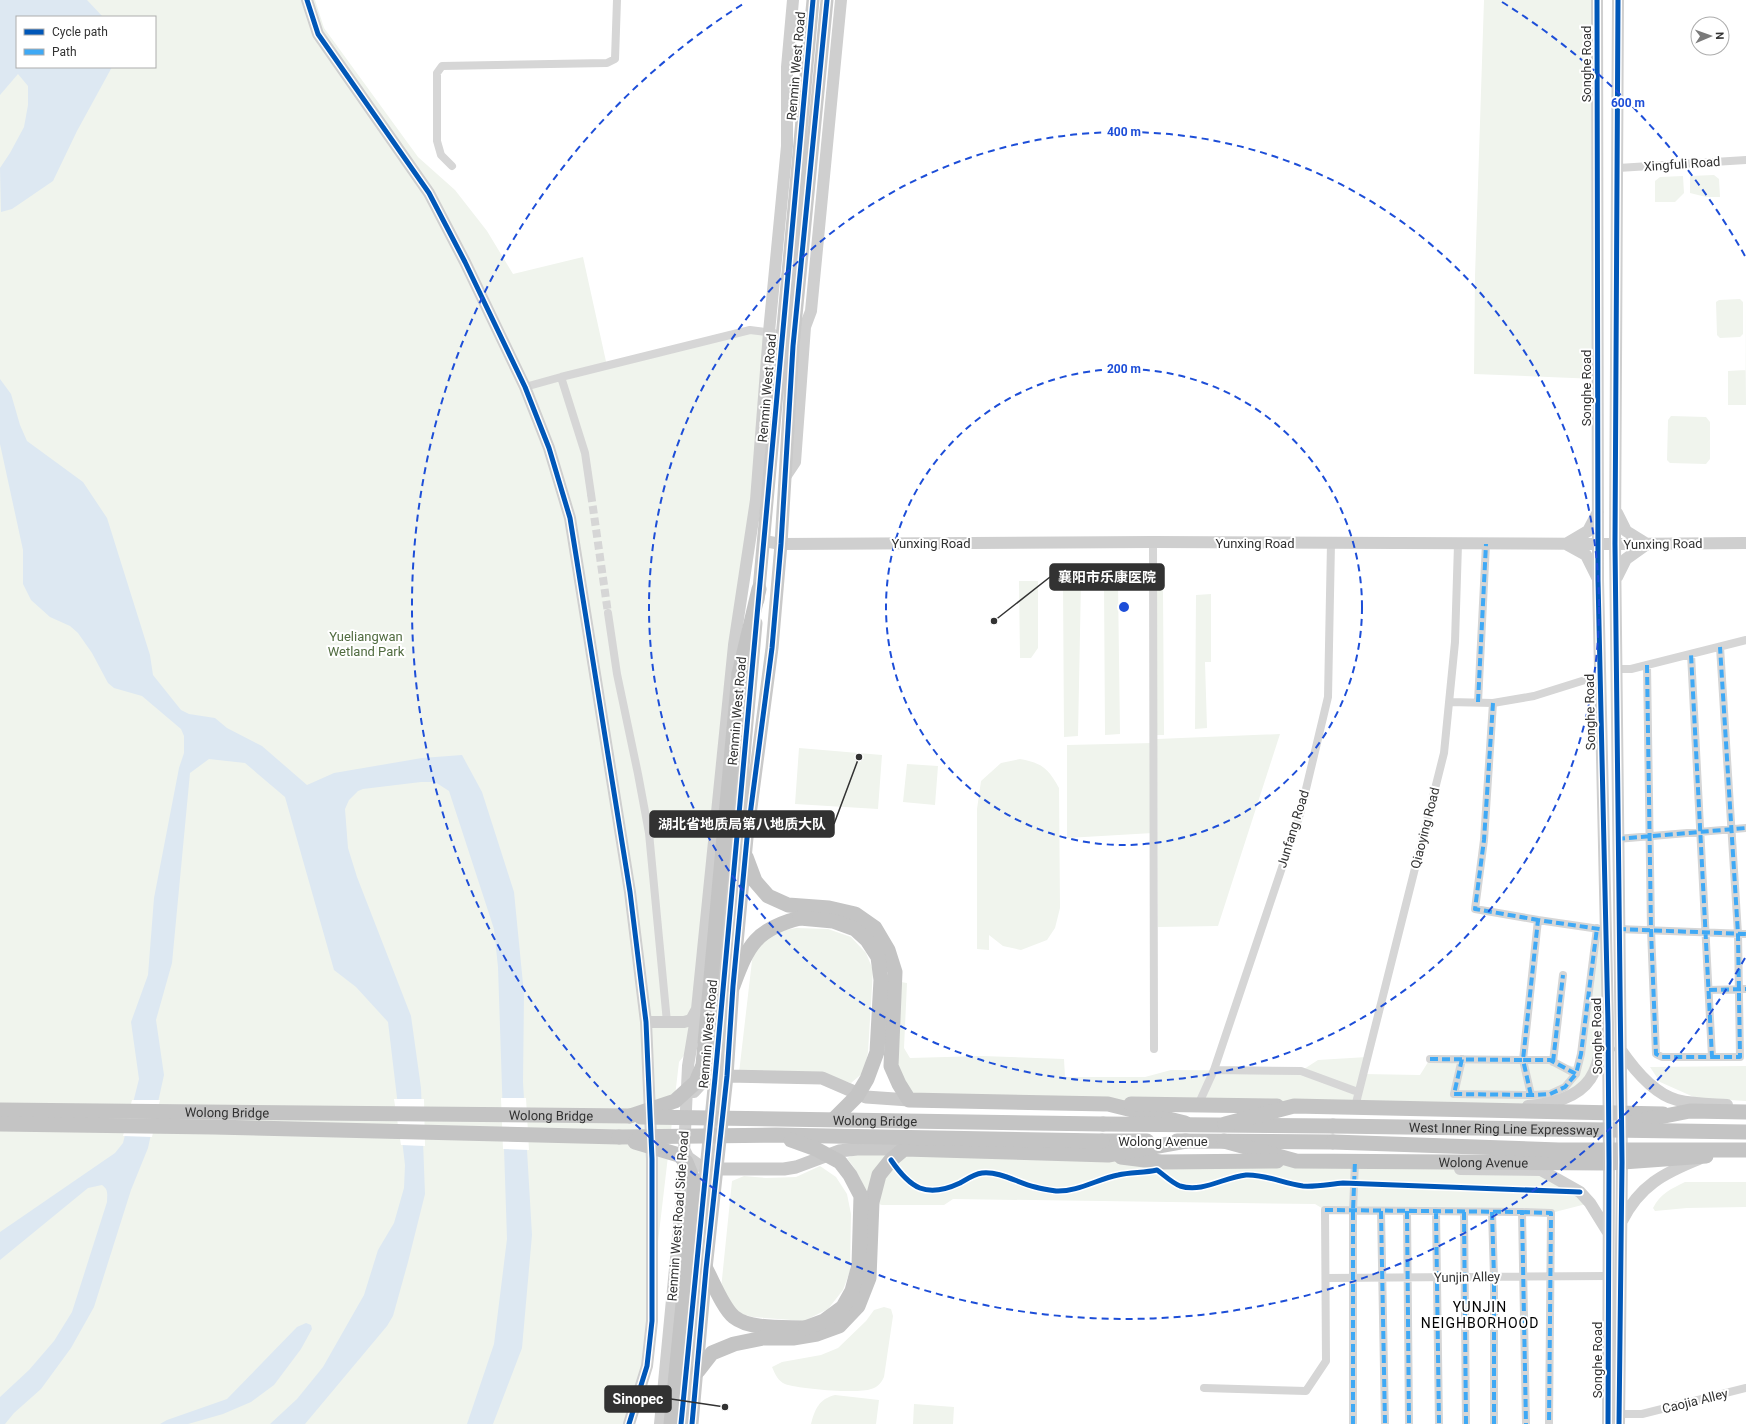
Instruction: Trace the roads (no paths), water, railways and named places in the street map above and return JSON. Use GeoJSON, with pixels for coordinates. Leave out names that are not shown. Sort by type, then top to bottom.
{"type":"FeatureCollection","features":[{"type":"Feature","properties":{"kind":"highway"},"geometry":{"type":"LineString","coordinates":[[630,1116],[675,1101],[696,1082],[703,1065],[739,674],[759,589]]}},
{"type":"Feature","properties":{"kind":"highway"},"geometry":{"type":"LineString","coordinates":[[746,857],[755,881],[768,896],[788,905],[829,908],[855,914],[875,928],[888,950],[895,972],[891,1066],[899,1084],[909,1100],[1108,1104],[1199,1103],[1294,1106]]}},
{"type":"Feature","properties":{"kind":"highway"},"geometry":{"type":"LineString","coordinates":[[733,986],[744,956],[759,937],[779,923],[800,918],[833,921],[855,929],[867,940],[878,957],[882,980],[877,1052],[867,1079],[857,1096],[834,1119]]}},
{"type":"Feature","properties":{"kind":"highway","name":"Wolong Avenue"},"geometry":{"type":"LineString","coordinates":[[1225,1124],[1294,1106],[1356,1099],[1501,1110],[1615,1111],[1746,1118]]}},
{"type":"Feature","properties":{"kind":"highway"},"geometry":{"type":"LineString","coordinates":[[1108,1104],[1185,1123]]}},
{"type":"Feature","properties":{"kind":"highway","name":"Wolong Bridge"},"geometry":{"type":"LineString","coordinates":[[0,1110],[630,1116],[1103,1124]]}},
{"type":"Feature","properties":{"kind":"highway"},"geometry":{"type":"LineString","coordinates":[[1559,1130],[1632,1123],[1690,1111],[1746,1112]]}},
{"type":"Feature","properties":{"kind":"highway","name":"Wolong Avenue"},"geometry":{"type":"LineString","coordinates":[[1103,1124],[1185,1123],[1333,1126]]}},
{"type":"Feature","properties":{"kind":"highway","name":"Wolong Bridge"},"geometry":{"type":"LineString","coordinates":[[0,1124],[213,1127],[619,1137],[776,1135],[1102,1141]]}},
{"type":"Feature","properties":{"kind":"highway","name":"West Inner Ring Line Expressway"},"geometry":{"type":"LineString","coordinates":[[1333,1126],[1746,1132]]}},
{"type":"Feature","properties":{"kind":"highway"},"geometry":{"type":"LineString","coordinates":[[706,1269],[723,1302],[734,1317],[752,1325],[804,1328],[824,1321],[843,1307],[852,1291],[859,1265],[861,1196],[850,1175],[840,1162],[816,1149],[776,1135]]}},
{"type":"Feature","properties":{"kind":"highway"},"geometry":{"type":"LineString","coordinates":[[619,1137],[679,1155],[686,1162],[695,1184],[671,1424]]}},
{"type":"Feature","properties":{"kind":"highway","name":"Wolong Avenue"},"geometry":{"type":"LineString","coordinates":[[1102,1141],[1333,1142]]}},
{"type":"Feature","properties":{"kind":"highway"},"geometry":{"type":"LineString","coordinates":[[1108,1155],[1186,1141]]}},
{"type":"Feature","properties":{"kind":"highway","name":"Wolong Avenue"},"geometry":{"type":"LineString","coordinates":[[1224,1141],[1296,1161],[1616,1163],[1728,1154],[1746,1155]]}},
{"type":"Feature","properties":{"kind":"highway","name":"West Inner Ring Line Expressway"},"geometry":{"type":"LineString","coordinates":[[1333,1142],[1559,1150],[1746,1150]]}},
{"type":"Feature","properties":{"kind":"highway"},"geometry":{"type":"LineString","coordinates":[[698,1371],[712,1353],[734,1344],[763,1338],[793,1338],[817,1334],[839,1326],[858,1306],[869,1278],[872,1202],[879,1175],[891,1160],[904,1149],[1108,1155],[1161,1162],[1296,1161]]}},
{"type":"Feature","properties":{"kind":"highway"},"geometry":{"type":"LineString","coordinates":[[1559,1150],[1631,1149],[1689,1159],[1746,1160]]}},
{"type":"Feature","properties":{"kind":"main road"},"geometry":{"type":"LineString","coordinates":[[307,0],[318,34],[430,193],[466,262],[525,387],[549,448],[570,518],[630,892],[646,1022],[652,1159],[652,1321],[647,1366],[629,1424]]}},
{"type":"Feature","properties":{"kind":"main road"},"geometry":{"type":"LineString","coordinates":[[734,645],[755,512],[769,332],[787,146],[787,67],[793,0]]}},
{"type":"Feature","properties":{"kind":"main road","name":"Renmin West Road"},"geometry":{"type":"LineString","coordinates":[[681,1424],[712,1170],[716,1068],[813,0]]}},
{"type":"Feature","properties":{"kind":"main road"},"geometry":{"type":"LineString","coordinates":[[692,1424],[698,1371],[712,1170],[727,1076],[733,986],[746,857],[772,648],[781,544],[793,346],[827,0]]}},
{"type":"Feature","properties":{"kind":"main road"},"geometry":{"type":"LineString","coordinates":[[785,477],[795,462],[805,327],[811,311],[841,0]]}},
{"type":"Feature","properties":{"kind":"main road","name":"Songhe Road"},"geometry":{"type":"LineString","coordinates":[[1597,0],[1598,580],[1608,1024],[1615,1111],[1616,1163],[1620,1224],[1620,1419]]}},
{"type":"Feature","properties":{"kind":"main road","name":"Songhe Road"},"geometry":{"type":"LineString","coordinates":[[1615,1111],[1620,1049],[1607,929],[1617,839],[1615,509],[1618,0]]}},
{"type":"Feature","properties":{"kind":"main road"},"geometry":{"type":"LineString","coordinates":[[787,67],[807,68]]}},
{"type":"Feature","properties":{"kind":"main road"},"geometry":{"type":"LineString","coordinates":[[1615,509],[1626,531],[1647,544],[1626,560],[1615,580]]}},
{"type":"Feature","properties":{"kind":"main road"},"geometry":{"type":"LineString","coordinates":[[1566,544],[1588,531],[1598,511]]}},
{"type":"Feature","properties":{"kind":"main road","name":"Yunxing Road"},"geometry":{"type":"LineString","coordinates":[[764,541],[781,544],[1153,542],[1458,544],[1746,543]]}},
{"type":"Feature","properties":{"kind":"main road"},"geometry":{"type":"LineString","coordinates":[[1566,544],[1586,555],[1598,580]]}},
{"type":"Feature","properties":{"kind":"main road","name":"Renmin West Road Side Road"},"geometry":{"type":"LineString","coordinates":[[660,1424],[682,1196],[688,1066],[697,1009],[734,645],[759,589]]}},
{"type":"Feature","properties":{"kind":"main road"},"geometry":{"type":"LineString","coordinates":[[646,1022],[684,1022],[691,1020],[697,1009]]}},
{"type":"Feature","properties":{"kind":"main road"},"geometry":{"type":"LineString","coordinates":[[684,1022],[691,1033],[692,1045]]}},
{"type":"Feature","properties":{"kind":"main road"},"geometry":{"type":"LineString","coordinates":[[1501,1110],[1539,1105],[1563,1099],[1578,1093],[1594,1074],[1608,1024]]}},
{"type":"Feature","properties":{"kind":"main road"},"geometry":{"type":"LineString","coordinates":[[1620,1049],[1633,1067],[1655,1088],[1676,1100],[1746,1106]]}},
{"type":"Feature","properties":{"kind":"main road"},"geometry":{"type":"LineString","coordinates":[[686,1103],[716,1068]]}},
{"type":"Feature","properties":{"kind":"main road"},"geometry":{"type":"LineString","coordinates":[[727,1076],[822,1078],[866,1097],[909,1100]]}},
{"type":"Feature","properties":{"kind":"main road"},"geometry":{"type":"LineString","coordinates":[[684,1148],[688,1156],[712,1170],[796,1168],[839,1151],[857,1149],[904,1149]]}},
{"type":"Feature","properties":{"kind":"main road"},"geometry":{"type":"LineString","coordinates":[[1620,1224],[1635,1198],[1654,1181],[1680,1167],[1708,1156],[1728,1154]]}},
{"type":"Feature","properties":{"kind":"main road"},"geometry":{"type":"LineString","coordinates":[[1413,1162],[1458,1169],[1541,1170],[1580,1192],[1590,1203],[1608,1232]]}},
{"type":"Feature","properties":{"kind":"main road","name":"Songhe Road"},"geometry":{"type":"LineString","coordinates":[[1608,1424],[1608,1232],[1616,1163]]}},
{"type":"Feature","properties":{"kind":"street"},"geometry":{"type":"LineString","coordinates":[[452,166],[441,155],[437,141],[437,73],[442,66],[607,63],[615,59],[617,0]]}},
{"type":"Feature","properties":{"kind":"street","name":"Xingfuli Road"},"geometry":{"type":"LineString","coordinates":[[1618,168],[1746,160]]}},
{"type":"Feature","properties":{"kind":"street"},"geometry":{"type":"LineString","coordinates":[[525,387],[750,330],[783,334]]}},
{"type":"Feature","properties":{"kind":"street"},"geometry":{"type":"LineString","coordinates":[[561,377],[585,453],[590,494]]}},
{"type":"Feature","properties":{"kind":"street"},"geometry":{"type":"LineString","coordinates":[[1153,542],[1154,1049]]}},
{"type":"Feature","properties":{"kind":"street","name":"Junfang Road"},"geometry":{"type":"LineString","coordinates":[[1199,1103],[1214,1070],[1300,814],[1328,697],[1331,543]]}},
{"type":"Feature","properties":{"kind":"street","name":"Qiaoying Road"},"geometry":{"type":"LineString","coordinates":[[1356,1099],[1444,753],[1456,642],[1458,544]]}},
{"type":"Feature","properties":{"kind":"street"},"geometry":{"type":"LineString","coordinates":[[1478,702],[1486,544]]}},
{"type":"Feature","properties":{"kind":"street"},"geometry":{"type":"LineString","coordinates":[[608,613],[617,674],[638,774],[648,833],[667,1022]]}},
{"type":"Feature","properties":{"kind":"street"},"geometry":{"type":"LineString","coordinates":[[1616,669],[1631,669],[1746,640]]}},
{"type":"Feature","properties":{"kind":"street"},"geometry":{"type":"LineString","coordinates":[[1646,665],[1651,930],[1656,1054],[1662,1057],[1743,1057],[1742,934],[1731,830],[1720,647]]}},
{"type":"Feature","properties":{"kind":"street"},"geometry":{"type":"LineString","coordinates":[[1691,654],[1712,1057]]}},
{"type":"Feature","properties":{"kind":"street"},"geometry":{"type":"LineString","coordinates":[[1449,702],[1493,703],[1534,696],[1601,675]]}},
{"type":"Feature","properties":{"kind":"street"},"geometry":{"type":"LineString","coordinates":[[1493,703],[1484,840],[1475,909],[1538,920],[1607,929],[1742,934]]}},
{"type":"Feature","properties":{"kind":"street"},"geometry":{"type":"LineString","coordinates":[[1617,839],[1746,828]]}},
{"type":"Feature","properties":{"kind":"street"},"geometry":{"type":"LineString","coordinates":[[1531,1095],[1523,1060],[1538,920]]}},
{"type":"Feature","properties":{"kind":"street"},"geometry":{"type":"LineString","coordinates":[[1462,1059],[1454,1094],[1550,1094],[1565,1087],[1576,1074],[1607,929]]}},
{"type":"Feature","properties":{"kind":"street"},"geometry":{"type":"LineString","coordinates":[[1553,1062],[1563,975]]}},
{"type":"Feature","properties":{"kind":"street"},"geometry":{"type":"LineString","coordinates":[[1709,990],[1742,989]]}},
{"type":"Feature","properties":{"kind":"street"},"geometry":{"type":"LineString","coordinates":[[1430,1059],[1550,1060],[1576,1074]]}},
{"type":"Feature","properties":{"kind":"street"},"geometry":{"type":"LineString","coordinates":[[1214,1070],[1301,1071],[1356,1099]]}},
{"type":"Feature","properties":{"kind":"street"},"geometry":{"type":"LineString","coordinates":[[1353,1424],[1353,1211],[1355,1161]]}},
{"type":"Feature","properties":{"kind":"street"},"geometry":{"type":"LineString","coordinates":[[1204,1388],[1306,1391],[1326,1360],[1325,1210],[1551,1213],[1548,1424]]}},
{"type":"Feature","properties":{"kind":"street"},"geometry":{"type":"LineString","coordinates":[[1382,1211],[1385,1424]]}},
{"type":"Feature","properties":{"kind":"street"},"geometry":{"type":"LineString","coordinates":[[1406,1212],[1409,1424]]}},
{"type":"Feature","properties":{"kind":"street"},"geometry":{"type":"LineString","coordinates":[[1436,1212],[1439,1424]]}},
{"type":"Feature","properties":{"kind":"street"},"geometry":{"type":"LineString","coordinates":[[1464,1212],[1466,1424]]}},
{"type":"Feature","properties":{"kind":"street"},"geometry":{"type":"LineString","coordinates":[[1492,1212],[1494,1277],[1494,1424]]}},
{"type":"Feature","properties":{"kind":"street"},"geometry":{"type":"LineString","coordinates":[[1522,1212],[1526,1424]]}},
{"type":"Feature","properties":{"kind":"street","name":"Yunjin Alley"},"geometry":{"type":"LineString","coordinates":[[1326,1278],[1608,1276]]}},
{"type":"Feature","properties":{"kind":"street","name":"Caojia Alley"},"geometry":{"type":"LineString","coordinates":[[1620,1419],[1746,1388]]}},
{"type":"Feature","properties":{"kind":"tunnel"},"geometry":{"type":"LineString","coordinates":[[591,494],[608,613]]}},
{"type":"Feature","properties":{"kind":"place","name":"襄阳市乐康医院"},"geometry":{"type":"Point","coordinates":[994,621]}},
{"type":"Feature","properties":{"kind":"place","name":"湖北省地质局第八地质大队"},"geometry":{"type":"Point","coordinates":[859,757]}},
{"type":"Feature","properties":{"kind":"place","name":"Sinopec"},"geometry":{"type":"Point","coordinates":[725,1407]}},
{"type":"Feature","properties":{"kind":"district","name":"YUNJIN NEIGHBORHOOD"},"geometry":{"type":"Point","coordinates":[1480,1316]}},
{"type":"Feature","properties":{"kind":"park label","name":"Yueliangwan Wetland Park"},"geometry":{"type":"Point","coordinates":[366,644]}}]}
